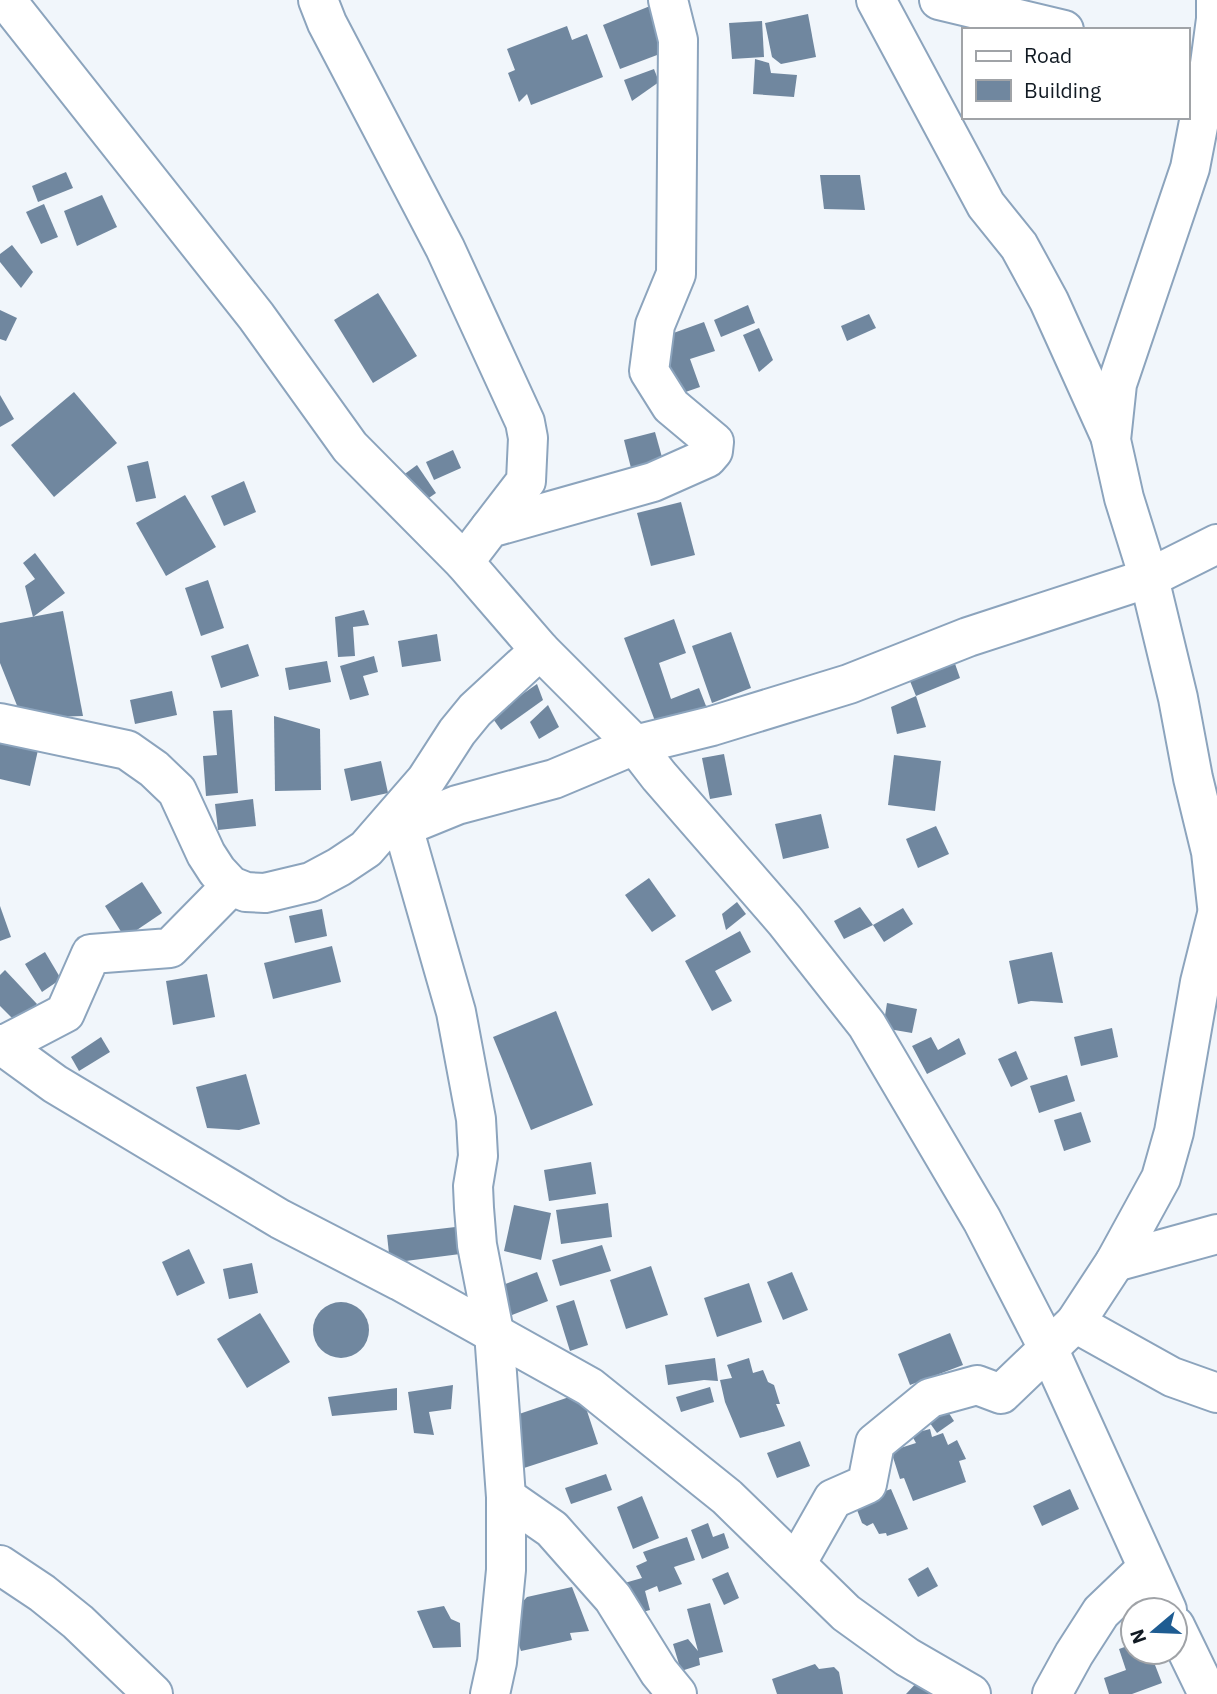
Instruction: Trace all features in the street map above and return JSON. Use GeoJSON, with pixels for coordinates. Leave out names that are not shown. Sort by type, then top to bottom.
{"type":"FeatureCollection","features":[{"type":"Feature","properties":{"kind":"street"},"geometry":{"type":"LineString","coordinates":[[6,0],[256,316],[350,447],[464,562],[540,650],[635,745],[785,921],[867,1025],[982,1220],[1061,1336],[1147,1568],[1160,1596]]}},
{"type":"Feature","properties":{"kind":"street"},"geometry":{"type":"LineString","coordinates":[[318,0],[327,23],[445,248],[525,422],[528,438],[526,481],[464,562]]}},
{"type":"Feature","properties":{"kind":"street"},"geometry":{"type":"LineString","coordinates":[[490,528],[653,482],[707,458],[713,451],[714,442],[671,406],[649,371],[655,325],[676,274],[678,40],[668,0]]}},
{"type":"Feature","properties":{"kind":"street"},"geometry":{"type":"LineString","coordinates":[[876,0],[986,205],[1019,246],[1049,301],[1111,440],[1149,578],[1211,852],[1217,906]]}},
{"type":"Feature","properties":{"kind":"street"},"geometry":{"type":"LineString","coordinates":[[939,0],[1056,28]]}},
{"type":"Feature","properties":{"kind":"street"},"geometry":{"type":"LineString","coordinates":[[1111,440],[1117,384],[1190,168],[1205,62],[1216,19],[1216,0]]}},
{"type":"Feature","properties":{"kind":"street"},"geometry":{"type":"LineString","coordinates":[[401,820],[554,779],[635,745],[712,726],[836,688],[968,637],[1149,578],[1217,544]]}},
{"type":"Feature","properties":{"kind":"street"},"geometry":{"type":"LineString","coordinates":[[0,723],[127,750],[154,769],[177,792],[206,854],[231,886],[246,892],[265,893],[311,882],[339,867],[401,820],[474,710],[540,650]]}},
{"type":"Feature","properties":{"kind":"street"},"geometry":{"type":"LineString","coordinates":[[401,820],[456,1012],[477,1131],[478,1156],[473,1186],[477,1245],[494,1332],[506,1497],[506,1570],[497,1662],[490,1694]]}},
{"type":"Feature","properties":{"kind":"street"},"geometry":{"type":"LineString","coordinates":[[231,886],[170,948],[91,954],[65,1013],[1,1045],[55,1084],[280,1219],[400,1281],[590,1387],[727,1497],[846,1613],[907,1657],[971,1694]]}},
{"type":"Feature","properties":{"kind":"street"},"geometry":{"type":"LineString","coordinates":[[796,1564],[833,1499],[867,1484],[874,1443],[930,1398],[978,1385],[1001,1394],[1061,1336],[1115,1262],[1161,1178],[1174,1132],[1200,982],[1217,914]]}},
{"type":"Feature","properties":{"kind":"street"},"geometry":{"type":"LineString","coordinates":[[1115,1262],[1217,1234]]}},
{"type":"Feature","properties":{"kind":"street"},"geometry":{"type":"LineString","coordinates":[[1061,1336],[1217,1393]]}},
{"type":"Feature","properties":{"kind":"street"},"geometry":{"type":"LineString","coordinates":[[506,1497],[552,1529],[613,1598],[659,1672],[677,1694]]}},
{"type":"Feature","properties":{"kind":"street"},"geometry":{"type":"LineString","coordinates":[[0,1564],[78,1622],[153,1694]]}},
{"type":"Feature","properties":{"kind":"street"},"geometry":{"type":"LineString","coordinates":[[1052,1694],[1101,1612],[1147,1568]]}},
{"type":"Feature","properties":{"kind":"street"},"geometry":{"type":"LineString","coordinates":[[1189,1655],[1208,1694]]}},
{"type":"Feature","properties":{"kind":"building"},"geometry":{"type":"Polygon","coordinates":[[[655,4],[673,49],[620,69],[603,25],[655,4]]]}},
{"type":"Feature","properties":{"kind":"building"},"geometry":{"type":"Polygon","coordinates":[[[808,14],[816,57],[781,64],[772,57],[765,23],[808,14]]]}},
{"type":"Feature","properties":{"kind":"building"},"geometry":{"type":"Polygon","coordinates":[[[762,21],[764,57],[732,59],[729,23],[762,21]]]}},
{"type":"Feature","properties":{"kind":"building"},"geometry":{"type":"Polygon","coordinates":[[[567,26],[572,40],[587,34],[603,77],[531,105],[527,94],[519,102],[508,73],[515,70],[507,49],[567,26]]]}},
{"type":"Feature","properties":{"kind":"building"},"geometry":{"type":"Polygon","coordinates":[[[755,59],[769,63],[771,73],[797,75],[794,97],[753,94],[755,59]]]}},
{"type":"Feature","properties":{"kind":"building"},"geometry":{"type":"Polygon","coordinates":[[[654,69],[659,82],[632,101],[624,80],[654,69]]]}},
{"type":"Feature","properties":{"kind":"building"},"geometry":{"type":"Polygon","coordinates":[[[66,172],[73,188],[38,202],[32,186],[66,172]]]}},
{"type":"Feature","properties":{"kind":"building"},"geometry":{"type":"Polygon","coordinates":[[[820,175],[860,175],[865,210],[824,209],[820,175]]]}},
{"type":"Feature","properties":{"kind":"building"},"geometry":{"type":"Polygon","coordinates":[[[102,195],[117,227],[77,246],[64,211],[102,195]]]}},
{"type":"Feature","properties":{"kind":"building"},"geometry":{"type":"Polygon","coordinates":[[[44,204],[58,237],[41,244],[26,212],[44,204]]]}},
{"type":"Feature","properties":{"kind":"building"},"geometry":{"type":"Polygon","coordinates":[[[12,245],[33,272],[21,288],[0,262],[0,254],[12,245]]]}},
{"type":"Feature","properties":{"kind":"building"},"geometry":{"type":"Polygon","coordinates":[[[378,293],[417,356],[373,383],[334,320],[378,293]]]}},
{"type":"Feature","properties":{"kind":"building"},"geometry":{"type":"Polygon","coordinates":[[[748,305],[755,323],[721,337],[714,320],[748,305]]]}},
{"type":"Feature","properties":{"kind":"building"},"geometry":{"type":"Polygon","coordinates":[[[0,310],[17,318],[6,341],[0,339],[0,310]]]}},
{"type":"Feature","properties":{"kind":"building"},"geometry":{"type":"Polygon","coordinates":[[[869,314],[876,328],[847,341],[841,326],[869,314]]]}},
{"type":"Feature","properties":{"kind":"building"},"geometry":{"type":"Polygon","coordinates":[[[704,322],[715,351],[690,359],[700,387],[674,396],[654,340],[704,322]]]}},
{"type":"Feature","properties":{"kind":"building"},"geometry":{"type":"Polygon","coordinates":[[[759,328],[773,360],[759,372],[743,335],[759,328]]]}},
{"type":"Feature","properties":{"kind":"building"},"geometry":{"type":"Polygon","coordinates":[[[74,392],[117,443],[54,497],[11,445],[74,392]]]}},
{"type":"Feature","properties":{"kind":"building"},"geometry":{"type":"Polygon","coordinates":[[[0,395],[14,419],[0,427],[0,395]]]}},
{"type":"Feature","properties":{"kind":"building"},"geometry":{"type":"Polygon","coordinates":[[[655,432],[665,468],[633,476],[624,440],[655,432]]]}},
{"type":"Feature","properties":{"kind":"building"},"geometry":{"type":"Polygon","coordinates":[[[453,450],[461,468],[434,480],[426,462],[453,450]]]}},
{"type":"Feature","properties":{"kind":"building"},"geometry":{"type":"Polygon","coordinates":[[[148,461],[156,498],[136,502],[127,466],[148,461]]]}},
{"type":"Feature","properties":{"kind":"building"},"geometry":{"type":"Polygon","coordinates":[[[417,465],[436,493],[420,504],[402,476],[417,465]]]}},
{"type":"Feature","properties":{"kind":"building"},"geometry":{"type":"Polygon","coordinates":[[[244,481],[256,512],[224,526],[211,496],[244,481]]]}},
{"type":"Feature","properties":{"kind":"building"},"geometry":{"type":"Polygon","coordinates":[[[185,495],[216,547],[166,576],[136,523],[185,495]]]}},
{"type":"Feature","properties":{"kind":"building"},"geometry":{"type":"Polygon","coordinates":[[[681,502],[695,555],[651,566],[637,513],[681,502]]]}},
{"type":"Feature","properties":{"kind":"building"},"geometry":{"type":"Polygon","coordinates":[[[35,553],[65,593],[33,617],[25,586],[35,579],[23,563],[35,553]]]}},
{"type":"Feature","properties":{"kind":"building"},"geometry":{"type":"Polygon","coordinates":[[[208,580],[224,628],[201,636],[185,588],[208,580]]]}},
{"type":"Feature","properties":{"kind":"building"},"geometry":{"type":"Polygon","coordinates":[[[364,610],[369,625],[353,627],[355,656],[338,657],[335,617],[364,610]]]}},
{"type":"Feature","properties":{"kind":"building"},"geometry":{"type":"Polygon","coordinates":[[[63,611],[83,716],[22,718],[0,663],[0,623],[63,611]]]}},
{"type":"Feature","properties":{"kind":"building"},"geometry":{"type":"Polygon","coordinates":[[[674,619],[686,653],[659,663],[671,699],[699,688],[708,711],[658,729],[624,638],[674,619]]]}},
{"type":"Feature","properties":{"kind":"building"},"geometry":{"type":"Polygon","coordinates":[[[731,632],[751,688],[712,703],[692,646],[731,632]]]}},
{"type":"Feature","properties":{"kind":"building"},"geometry":{"type":"Polygon","coordinates":[[[437,634],[441,661],[402,667],[398,641],[437,634]]]}},
{"type":"Feature","properties":{"kind":"building"},"geometry":{"type":"Polygon","coordinates":[[[248,644],[259,676],[221,688],[211,656],[248,644]]]}},
{"type":"Feature","properties":{"kind":"building"},"geometry":{"type":"Polygon","coordinates":[[[374,656],[378,672],[363,676],[369,695],[350,700],[340,666],[374,656]]]}},
{"type":"Feature","properties":{"kind":"building"},"geometry":{"type":"Polygon","coordinates":[[[953,658],[960,678],[916,696],[908,676],[953,658]]]}},
{"type":"Feature","properties":{"kind":"building"},"geometry":{"type":"Polygon","coordinates":[[[327,661],[331,682],[289,690],[285,668],[327,661]]]}},
{"type":"Feature","properties":{"kind":"building"},"geometry":{"type":"Polygon","coordinates":[[[537,684],[543,700],[501,730],[491,716],[537,684]]]}},
{"type":"Feature","properties":{"kind":"building"},"geometry":{"type":"Polygon","coordinates":[[[172,691],[177,715],[135,724],[130,700],[172,691]]]}},
{"type":"Feature","properties":{"kind":"building"},"geometry":{"type":"Polygon","coordinates":[[[916,696],[926,727],[897,734],[891,707],[916,696]]]}},
{"type":"Feature","properties":{"kind":"building"},"geometry":{"type":"Polygon","coordinates":[[[548,705],[559,727],[539,739],[530,722],[548,705]]]}},
{"type":"Feature","properties":{"kind":"building"},"geometry":{"type":"Polygon","coordinates":[[[232,710],[238,793],[206,796],[203,756],[217,755],[213,711],[232,710]]]}},
{"type":"Feature","properties":{"kind":"building"},"geometry":{"type":"Polygon","coordinates":[[[274,716],[320,729],[321,790],[275,791],[274,716]]]}},
{"type":"Feature","properties":{"kind":"building"},"geometry":{"type":"Polygon","coordinates":[[[0,741],[38,750],[30,786],[0,779],[0,741]]]}},
{"type":"Feature","properties":{"kind":"building"},"geometry":{"type":"Polygon","coordinates":[[[724,754],[732,795],[710,799],[702,758],[724,754]]]}},
{"type":"Feature","properties":{"kind":"building"},"geometry":{"type":"Polygon","coordinates":[[[894,755],[941,761],[935,811],[888,805],[894,755]]]}},
{"type":"Feature","properties":{"kind":"building"},"geometry":{"type":"Polygon","coordinates":[[[381,761],[388,793],[351,801],[344,769],[381,761]]]}},
{"type":"Feature","properties":{"kind":"building"},"geometry":{"type":"Polygon","coordinates":[[[253,799],[256,826],[218,830],[215,804],[253,799]]]}},
{"type":"Feature","properties":{"kind":"building"},"geometry":{"type":"Polygon","coordinates":[[[821,814],[829,848],[783,859],[775,824],[821,814]]]}},
{"type":"Feature","properties":{"kind":"building"},"geometry":{"type":"Polygon","coordinates":[[[936,826],[949,854],[918,868],[906,839],[936,826]]]}},
{"type":"Feature","properties":{"kind":"building"},"geometry":{"type":"Polygon","coordinates":[[[649,878],[676,916],[652,932],[625,895],[649,878]]]}},
{"type":"Feature","properties":{"kind":"building"},"geometry":{"type":"Polygon","coordinates":[[[142,882],[162,913],[125,938],[105,906],[142,882]]]}},
{"type":"Feature","properties":{"kind":"building"},"geometry":{"type":"Polygon","coordinates":[[[737,902],[746,914],[726,930],[722,914],[737,902]]]}},
{"type":"Feature","properties":{"kind":"building"},"geometry":{"type":"Polygon","coordinates":[[[0,906],[11,937],[0,941],[0,906]]]}},
{"type":"Feature","properties":{"kind":"building"},"geometry":{"type":"Polygon","coordinates":[[[860,907],[873,925],[844,939],[834,921],[860,907]]]}},
{"type":"Feature","properties":{"kind":"building"},"geometry":{"type":"Polygon","coordinates":[[[903,908],[913,924],[884,942],[873,925],[903,908]]]}},
{"type":"Feature","properties":{"kind":"building"},"geometry":{"type":"Polygon","coordinates":[[[322,909],[327,936],[295,943],[289,916],[322,909]]]}},
{"type":"Feature","properties":{"kind":"building"},"geometry":{"type":"Polygon","coordinates":[[[740,931],[751,952],[715,971],[732,1001],[712,1011],[685,961],[740,931]]]}},
{"type":"Feature","properties":{"kind":"building"},"geometry":{"type":"Polygon","coordinates":[[[332,946],[341,982],[273,999],[264,963],[332,946]]]}},
{"type":"Feature","properties":{"kind":"building"},"geometry":{"type":"Polygon","coordinates":[[[45,952],[61,979],[42,992],[25,964],[45,952]]]}},
{"type":"Feature","properties":{"kind":"building"},"geometry":{"type":"Polygon","coordinates":[[[1052,952],[1063,1003],[1031,1001],[1018,1004],[1009,961],[1052,952]]]}},
{"type":"Feature","properties":{"kind":"building"},"geometry":{"type":"Polygon","coordinates":[[[5,970],[37,1004],[17,1023],[0,1006],[0,975],[5,970]]]}},
{"type":"Feature","properties":{"kind":"building"},"geometry":{"type":"Polygon","coordinates":[[[207,974],[215,1017],[173,1025],[166,981],[207,974]]]}},
{"type":"Feature","properties":{"kind":"building"},"geometry":{"type":"Polygon","coordinates":[[[887,1003],[917,1009],[912,1033],[883,1028],[887,1003]]]}},
{"type":"Feature","properties":{"kind":"building"},"geometry":{"type":"Polygon","coordinates":[[[556,1011],[593,1105],[531,1130],[493,1037],[556,1011]]]}},
{"type":"Feature","properties":{"kind":"building"},"geometry":{"type":"Polygon","coordinates":[[[1112,1028],[1118,1057],[1081,1066],[1074,1037],[1112,1028]]]}},
{"type":"Feature","properties":{"kind":"building"},"geometry":{"type":"Polygon","coordinates":[[[101,1037],[110,1052],[79,1071],[71,1057],[101,1037]]]}},
{"type":"Feature","properties":{"kind":"building"},"geometry":{"type":"Polygon","coordinates":[[[931,1037],[938,1050],[959,1038],[966,1054],[927,1074],[912,1046],[931,1037]]]}},
{"type":"Feature","properties":{"kind":"building"},"geometry":{"type":"Polygon","coordinates":[[[1016,1051],[1028,1079],[1011,1087],[998,1059],[1016,1051]]]}},
{"type":"Feature","properties":{"kind":"building"},"geometry":{"type":"Polygon","coordinates":[[[246,1074],[260,1124],[239,1130],[207,1128],[196,1087],[246,1074]]]}},
{"type":"Feature","properties":{"kind":"building"},"geometry":{"type":"Polygon","coordinates":[[[1067,1075],[1075,1101],[1039,1113],[1030,1086],[1067,1075]]]}},
{"type":"Feature","properties":{"kind":"building"},"geometry":{"type":"Polygon","coordinates":[[[1081,1112],[1091,1142],[1064,1151],[1054,1120],[1081,1112]]]}},
{"type":"Feature","properties":{"kind":"building"},"geometry":{"type":"Polygon","coordinates":[[[591,1162],[596,1194],[549,1201],[544,1170],[591,1162]]]}},
{"type":"Feature","properties":{"kind":"building"},"geometry":{"type":"Polygon","coordinates":[[[608,1203],[612,1237],[561,1244],[556,1210],[608,1203]]]}},
{"type":"Feature","properties":{"kind":"building"},"geometry":{"type":"Polygon","coordinates":[[[514,1205],[551,1213],[541,1260],[504,1251],[514,1205]]]}},
{"type":"Feature","properties":{"kind":"building"},"geometry":{"type":"Polygon","coordinates":[[[464,1226],[468,1253],[390,1263],[387,1235],[464,1226]]]}},
{"type":"Feature","properties":{"kind":"building"},"geometry":{"type":"Polygon","coordinates":[[[602,1245],[611,1271],[560,1286],[552,1260],[602,1245]]]}},
{"type":"Feature","properties":{"kind":"building"},"geometry":{"type":"Polygon","coordinates":[[[189,1249],[205,1283],[177,1296],[162,1262],[189,1249]]]}},
{"type":"Feature","properties":{"kind":"building"},"geometry":{"type":"Polygon","coordinates":[[[252,1263],[258,1293],[229,1299],[223,1269],[252,1263]]]}},
{"type":"Feature","properties":{"kind":"building"},"geometry":{"type":"Polygon","coordinates":[[[651,1266],[668,1315],[626,1329],[610,1280],[651,1266]]]}},
{"type":"Feature","properties":{"kind":"building"},"geometry":{"type":"Polygon","coordinates":[[[537,1272],[548,1301],[512,1315],[500,1286],[537,1272]]]}},
{"type":"Feature","properties":{"kind":"building"},"geometry":{"type":"Polygon","coordinates":[[[792,1272],[808,1310],[783,1320],[767,1282],[792,1272]]]}},
{"type":"Feature","properties":{"kind":"building"},"geometry":{"type":"Polygon","coordinates":[[[749,1283],[762,1322],[717,1337],[704,1298],[749,1283]]]}},
{"type":"Feature","properties":{"kind":"building"},"geometry":{"type":"Polygon","coordinates":[[[574,1300],[588,1345],[570,1351],[556,1306],[574,1300]]]}},
{"type":"Feature","properties":{"kind":"building"},"geometry":{"type":"Polygon","coordinates":[[[335,1302],[347,1302],[357,1306],[365,1314],[369,1330],[365,1346],[357,1354],[347,1358],[335,1358],[325,1354],[317,1346],[313,1336],[313,1324],[317,1314],[325,1306],[335,1302]]]}},
{"type":"Feature","properties":{"kind":"building"},"geometry":{"type":"Polygon","coordinates":[[[260,1313],[290,1362],[247,1388],[217,1339],[260,1313]]]}},
{"type":"Feature","properties":{"kind":"building"},"geometry":{"type":"Polygon","coordinates":[[[950,1333],[963,1365],[910,1385],[898,1354],[950,1333]]]}},
{"type":"Feature","properties":{"kind":"building"},"geometry":{"type":"Polygon","coordinates":[[[715,1358],[718,1381],[704,1380],[668,1385],[665,1365],[715,1358]]]}},
{"type":"Feature","properties":{"kind":"building"},"geometry":{"type":"Polygon","coordinates":[[[749,1358],[753,1373],[763,1370],[768,1382],[774,1385],[780,1404],[776,1404],[785,1426],[740,1438],[725,1402],[720,1380],[732,1378],[727,1365],[749,1358]]]}},
{"type":"Feature","properties":{"kind":"building"},"geometry":{"type":"Polygon","coordinates":[[[453,1385],[451,1409],[429,1412],[434,1435],[414,1433],[408,1392],[453,1385]]]}},
{"type":"Feature","properties":{"kind":"building"},"geometry":{"type":"Polygon","coordinates":[[[710,1387],[714,1402],[681,1412],[676,1397],[710,1387]]]}},
{"type":"Feature","properties":{"kind":"building"},"geometry":{"type":"Polygon","coordinates":[[[397,1388],[397,1410],[332,1416],[328,1397],[397,1388]]]}},
{"type":"Feature","properties":{"kind":"building"},"geometry":{"type":"Polygon","coordinates":[[[581,1393],[598,1444],[524,1468],[507,1418],[581,1393]]]}},
{"type":"Feature","properties":{"kind":"building"},"geometry":{"type":"Polygon","coordinates":[[[945,1407],[954,1421],[937,1433],[927,1419],[945,1407]]]}},
{"type":"Feature","properties":{"kind":"building"},"geometry":{"type":"Polygon","coordinates":[[[930,1429],[932,1437],[943,1433],[948,1445],[957,1440],[966,1459],[959,1461],[966,1482],[913,1501],[904,1478],[900,1479],[891,1451],[916,1443],[911,1434],[930,1429]]]}},
{"type":"Feature","properties":{"kind":"building"},"geometry":{"type":"Polygon","coordinates":[[[800,1441],[810,1466],[777,1478],[767,1453],[800,1441]]]}},
{"type":"Feature","properties":{"kind":"building"},"geometry":{"type":"Polygon","coordinates":[[[606,1474],[612,1490],[571,1504],[565,1488],[606,1474]]]}},
{"type":"Feature","properties":{"kind":"building"},"geometry":{"type":"Polygon","coordinates":[[[891,1489],[908,1529],[887,1536],[886,1533],[879,1534],[873,1523],[867,1526],[862,1523],[854,1502],[891,1489]]]}},
{"type":"Feature","properties":{"kind":"building"},"geometry":{"type":"Polygon","coordinates":[[[1070,1489],[1079,1509],[1042,1526],[1033,1506],[1070,1489]]]}},
{"type":"Feature","properties":{"kind":"building"},"geometry":{"type":"Polygon","coordinates":[[[642,1496],[659,1538],[633,1549],[617,1507],[642,1496]]]}},
{"type":"Feature","properties":{"kind":"building"},"geometry":{"type":"Polygon","coordinates":[[[708,1523],[713,1537],[724,1533],[729,1548],[702,1559],[691,1530],[708,1523]]]}},
{"type":"Feature","properties":{"kind":"building"},"geometry":{"type":"Polygon","coordinates":[[[687,1537],[695,1560],[674,1567],[682,1584],[659,1592],[657,1586],[645,1591],[650,1610],[631,1615],[621,1584],[642,1578],[636,1566],[647,1561],[643,1552],[687,1537]]]}},
{"type":"Feature","properties":{"kind":"building"},"geometry":{"type":"Polygon","coordinates":[[[928,1567],[938,1586],[918,1597],[908,1579],[928,1567]]]}},
{"type":"Feature","properties":{"kind":"building"},"geometry":{"type":"Polygon","coordinates":[[[728,1572],[739,1598],[724,1605],[712,1579],[728,1572]]]}},
{"type":"Feature","properties":{"kind":"building"},"geometry":{"type":"Polygon","coordinates":[[[572,1587],[589,1631],[570,1633],[572,1640],[521,1651],[509,1616],[527,1597],[572,1587]]]}},
{"type":"Feature","properties":{"kind":"building"},"geometry":{"type":"Polygon","coordinates":[[[710,1603],[723,1652],[699,1658],[700,1665],[681,1671],[673,1644],[688,1639],[698,1651],[687,1609],[710,1603]]]}},
{"type":"Feature","properties":{"kind":"building"},"geometry":{"type":"Polygon","coordinates":[[[444,1606],[451,1619],[460,1623],[461,1647],[433,1648],[417,1611],[444,1606]]]}},
{"type":"Feature","properties":{"kind":"building"},"geometry":{"type":"Polygon","coordinates":[[[815,1664],[819,1669],[834,1667],[839,1672],[843,1694],[777,1694],[772,1679],[815,1664]]]}},
{"type":"Feature","properties":{"kind":"building"},"geometry":{"type":"Polygon","coordinates":[[[1125,1666],[1155,1666],[1162,1683],[1132,1694],[1109,1694],[1104,1678],[1126,1670],[1125,1666]]]}},
{"type":"Feature","properties":{"kind":"building"},"geometry":{"type":"Polygon","coordinates":[[[920,1679],[944,1694],[906,1694],[920,1679]]]}}]}
